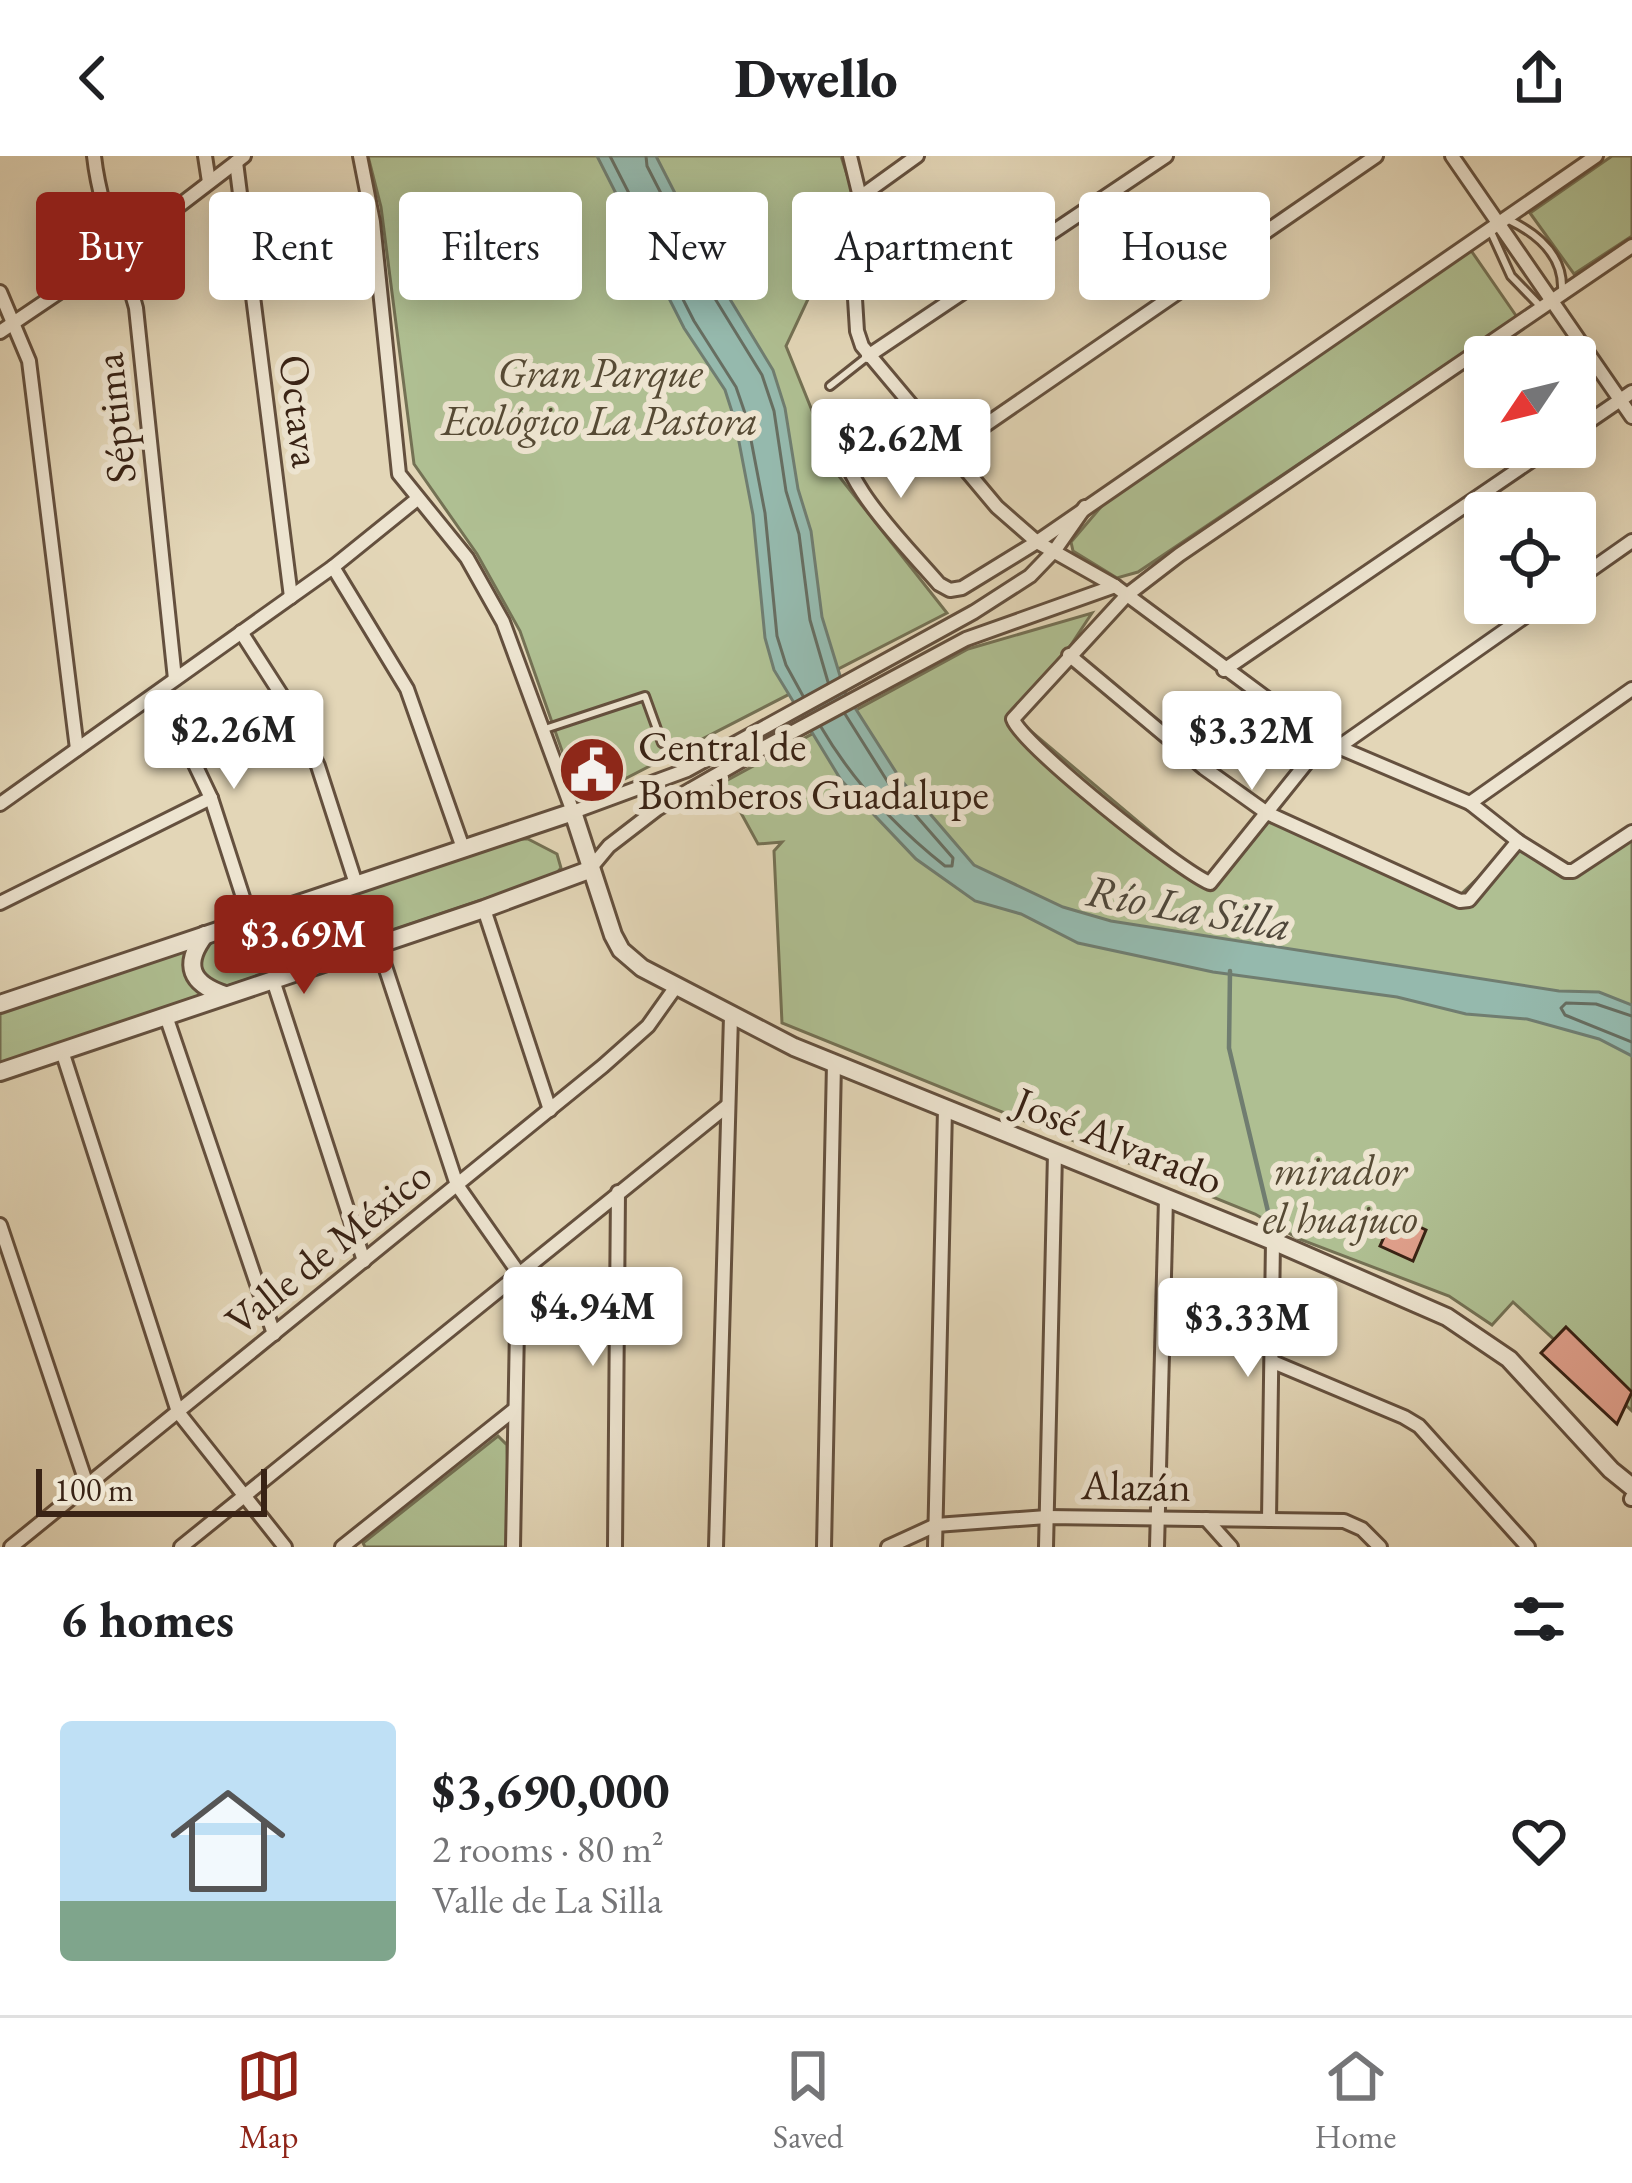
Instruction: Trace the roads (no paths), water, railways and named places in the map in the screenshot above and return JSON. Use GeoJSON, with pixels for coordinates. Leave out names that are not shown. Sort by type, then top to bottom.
{"type":"FeatureCollection","features":[{"type":"Feature","properties":{"kind":"street","name":"Séptima"},"geometry":{"type":"LineString","coordinates":[[94,156],[99,192]]}},
{"type":"Feature","properties":{"kind":"street"},"geometry":{"type":"LineString","coordinates":[[205,156],[209,182]]}},
{"type":"Feature","properties":{"kind":"street"},"geometry":{"type":"LineString","coordinates":[[360,156],[373,222],[399,474],[416,500],[451,534],[494,606],[573,812]]}},
{"type":"Feature","properties":{"kind":"street"},"geometry":{"type":"LineString","coordinates":[[850,156],[859,192]]}},
{"type":"Feature","properties":{"kind":"street"},"geometry":{"type":"LineString","coordinates":[[867,192],[917,156]]}},
{"type":"Feature","properties":{"kind":"street"},"geometry":{"type":"LineString","coordinates":[[868,356],[1166,156]]}},
{"type":"Feature","properties":{"kind":"street"},"geometry":{"type":"LineString","coordinates":[[949,450],[1376,156]]}},
{"type":"Feature","properties":{"kind":"street"},"geometry":{"type":"LineString","coordinates":[[1452,156],[1551,301],[1626,396],[1632,417]]}},
{"type":"Feature","properties":{"kind":"street"},"geometry":{"type":"LineString","coordinates":[[840,419],[837,434],[847,468],[943,587],[962,588],[1037,542],[1596,156]]}},
{"type":"Feature","properties":{"kind":"street"},"geometry":{"type":"LineString","coordinates":[[185,200],[240,159]]}},
{"type":"Feature","properties":{"kind":"street","name":"Octava"},"geometry":{"type":"LineString","coordinates":[[240,159],[291,597]]}},
{"type":"Feature","properties":{"kind":"street"},"geometry":{"type":"LineString","coordinates":[[0,1072],[590,870],[609,846],[657,809],[966,639],[1121,591],[1632,246]]}},
{"type":"Feature","properties":{"kind":"street"},"geometry":{"type":"LineString","coordinates":[[0,292],[32,379],[77,749]]}},
{"type":"Feature","properties":{"kind":"street"},"geometry":{"type":"LineString","coordinates":[[0,332],[45,300]]}},
{"type":"Feature","properties":{"kind":"street","name":"Séptima"},"geometry":{"type":"LineString","coordinates":[[134,300],[176,679]]}},
{"type":"Feature","properties":{"kind":"street"},"geometry":{"type":"LineString","coordinates":[[855,300],[857,331],[868,356],[997,507],[1037,542],[1121,591],[1324,741],[1470,803],[1518,842],[1570,872],[1632,832]]}},
{"type":"Feature","properties":{"kind":"street"},"geometry":{"type":"LineString","coordinates":[[1596,417],[1626,396]]}},
{"type":"Feature","properties":{"kind":"street"},"geometry":{"type":"LineString","coordinates":[[1224,670],[1520,468]]}},
{"type":"Feature","properties":{"kind":"street"},"geometry":{"type":"LineString","coordinates":[[0,804],[333,567],[416,500]]}},
{"type":"Feature","properties":{"kind":"street"},"geometry":{"type":"LineString","coordinates":[[0,1004],[668,778],[1020,583],[1055,550],[1085,507]]}},
{"type":"Feature","properties":{"kind":"street"},"geometry":{"type":"LineString","coordinates":[[1596,566],[1632,541]]}},
{"type":"Feature","properties":{"kind":"street"},"geometry":{"type":"LineString","coordinates":[[333,567],[406,689],[463,848]]}},
{"type":"Feature","properties":{"kind":"street"},"geometry":{"type":"LineString","coordinates":[[1121,591],[1013,722],[1054,764],[1172,859],[1210,883],[1324,741]]}},
{"type":"Feature","properties":{"kind":"street"},"geometry":{"type":"LineString","coordinates":[[1340,746],[1514,624]]}},
{"type":"Feature","properties":{"kind":"street"},"geometry":{"type":"LineString","coordinates":[[242,632],[295,716],[318,766],[356,884]]}},
{"type":"Feature","properties":{"kind":"street"},"geometry":{"type":"LineString","coordinates":[[1069,655],[1204,768],[1267,813],[1465,902],[1518,842]]}},
{"type":"Feature","properties":{"kind":"street"},"geometry":{"type":"LineString","coordinates":[[1470,803],[1632,689]]}},
{"type":"Feature","properties":{"kind":"street"},"geometry":{"type":"LineString","coordinates":[[152,696],[191,756],[211,798],[250,920]]}},
{"type":"Feature","properties":{"kind":"street"},"geometry":{"type":"LineString","coordinates":[[0,903],[211,798]]}},
{"type":"Feature","properties":{"kind":"street","name":"José Alvarado"},"geometry":{"type":"LineString","coordinates":[[573,812],[622,950],[675,988],[834,1064],[1273,1241],[1470,1329],[1510,1359],[1630,1494]]}},
{"type":"Feature","properties":{"kind":"street"},"geometry":{"type":"LineString","coordinates":[[484,909],[550,1109]]}},
{"type":"Feature","properties":{"kind":"street"},"geometry":{"type":"LineString","coordinates":[[277,911],[294,916],[307,934],[307,957],[296,972]]}},
{"type":"Feature","properties":{"kind":"street"},"geometry":{"type":"LineString","coordinates":[[206,934],[194,950],[194,971],[202,986],[227,996]]}},
{"type":"Feature","properties":{"kind":"street"},"geometry":{"type":"LineString","coordinates":[[378,945],[457,1185],[518,1272],[513,1547]]}},
{"type":"Feature","properties":{"kind":"street"},"geometry":{"type":"LineString","coordinates":[[273,980],[364,1261]]}},
{"type":"Feature","properties":{"kind":"street","name":"Valle de México"},"geometry":{"type":"LineString","coordinates":[[11,1547],[550,1109],[647,1026],[675,988]]}},
{"type":"Feature","properties":{"kind":"street"},"geometry":{"type":"LineString","coordinates":[[166,1016],[274,1334]]}},
{"type":"Feature","properties":{"kind":"street"},"geometry":{"type":"LineString","coordinates":[[716,1547],[731,1016]]}},
{"type":"Feature","properties":{"kind":"street"},"geometry":{"type":"LineString","coordinates":[[62,1051],[178,1412],[286,1547]]}},
{"type":"Feature","properties":{"kind":"street"},"geometry":{"type":"LineString","coordinates":[[824,1547],[834,1064]]}},
{"type":"Feature","properties":{"kind":"street"},"geometry":{"type":"LineString","coordinates":[[181,1547],[727,1106]]}},
{"type":"Feature","properties":{"kind":"street"},"geometry":{"type":"LineString","coordinates":[[935,1547],[945,1108]]}},
{"type":"Feature","properties":{"kind":"street"},"geometry":{"type":"LineString","coordinates":[[1046,1547],[1055,1153]]}},
{"type":"Feature","properties":{"kind":"street"},"geometry":{"type":"LineString","coordinates":[[615,1547],[618,1192]]}},
{"type":"Feature","properties":{"kind":"street"},"geometry":{"type":"LineString","coordinates":[[1157,1547],[1166,1198]]}},
{"type":"Feature","properties":{"kind":"street"},"geometry":{"type":"LineString","coordinates":[[0,1225],[87,1485]]}},
{"type":"Feature","properties":{"kind":"street"},"geometry":{"type":"LineString","coordinates":[[1269,1520],[1273,1241]]}},
{"type":"Feature","properties":{"kind":"street"},"geometry":{"type":"LineString","coordinates":[[1273,1362],[1419,1426],[1528,1547]]}},
{"type":"Feature","properties":{"kind":"street"},"geometry":{"type":"LineString","coordinates":[[342,1547],[515,1409]]}},
{"type":"Feature","properties":{"kind":"street","name":"Alazán"},"geometry":{"type":"LineString","coordinates":[[888,1547],[936,1525],[1047,1517],[1344,1520],[1362,1529],[1380,1547]]}},
{"type":"Feature","properties":{"kind":"street"},"geometry":{"type":"LineString","coordinates":[[1206,1519],[1231,1547]]}},
{"type":"Feature","properties":{"kind":"lane"},"geometry":{"type":"LineString","coordinates":[[1498,224],[1541,239],[1560,270],[1551,301]]}},
{"type":"Feature","properties":{"kind":"lane"},"geometry":{"type":"LineString","coordinates":[[830,386],[868,356]]}},
{"type":"Feature","properties":{"kind":"lane"},"geometry":{"type":"LineString","coordinates":[[542,730],[645,695],[662,743]]}},
{"type":"Feature","properties":{"kind":"water"},"geometry":{"type":"Polygon","coordinates":[[[597,156],[656,156],[674,192],[615,192],[597,156]]]}},
{"type":"Feature","properties":{"kind":"water"},"geometry":{"type":"Polygon","coordinates":[[[670,300],[730,300],[773,370],[811,531],[822,617],[845,692],[901,780],[974,865],[1063,907],[1111,921],[1559,991],[1599,992],[1632,1005],[1632,1056],[1599,1039],[1527,1019],[1466,1014],[1397,997],[1213,972],[1078,943],[1021,914],[975,901],[916,859],[841,780],[774,670],[765,638],[753,515],[735,421],[725,390],[670,300]]]}},
{"type":"Feature","properties":{"kind":"waterway"},"geometry":{"type":"LineString","coordinates":[[1230,971],[1229,1048],[1271,1224]]}},
{"type":"Feature","properties":{"kind":"place","name":"Central de Bomberos Guadalupe"},"geometry":{"type":"Point","coordinates":[592,770]}},
{"type":"Feature","properties":{"kind":"park label","name":"Gran Parque Ecológico La Pastora"},"geometry":{"type":"Point","coordinates":[600,396]}},
{"type":"Feature","properties":{"kind":"park label","name":"mirador el huajuco"},"geometry":{"type":"Point","coordinates":[1340,1194]}},
{"type":"Feature","properties":{"kind":"water label","name":"Río La Silla"},"geometry":{"type":"Point","coordinates":[1189,907]}}]}
